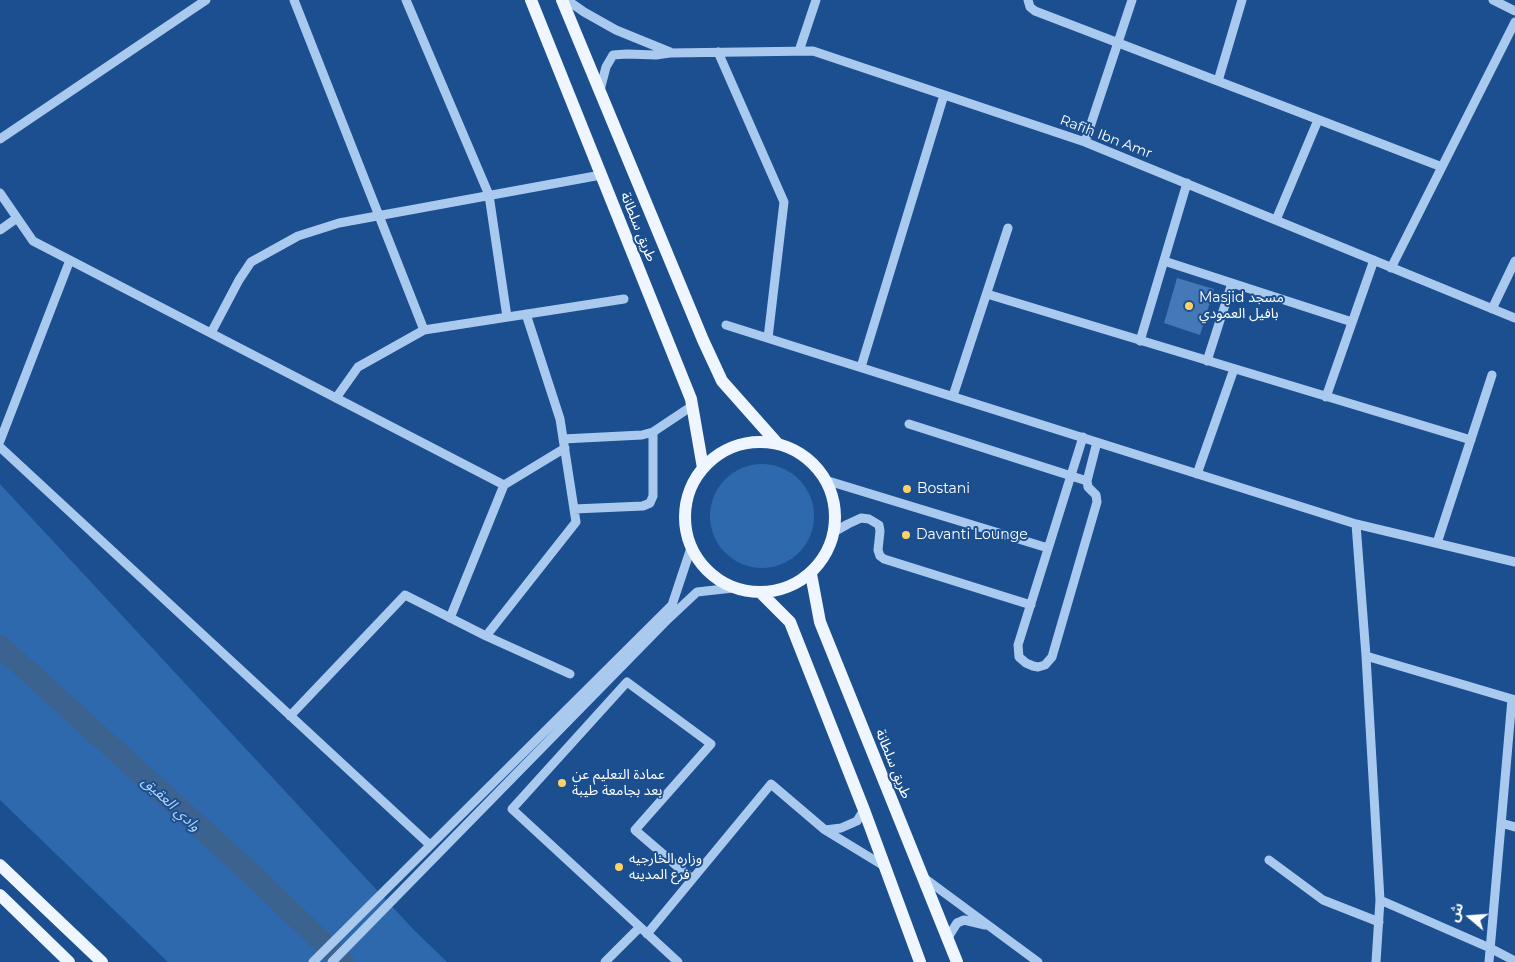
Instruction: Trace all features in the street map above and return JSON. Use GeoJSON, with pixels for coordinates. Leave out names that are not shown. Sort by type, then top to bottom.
{"type":"FeatureCollection","features":[{"type":"Feature","properties":{"kind":"main road","name":"طريق سلطانة"},"geometry":{"type":"LineString","coordinates":[[531,0],[691,399],[703,468]]}},
{"type":"Feature","properties":{"kind":"main road","name":"طريق سلطانة"},"geometry":{"type":"LineString","coordinates":[[562,0],[703,340],[722,381],[777,443]]}},
{"type":"Feature","properties":{"kind":"main road"},"geometry":{"type":"LineString","coordinates":[[750,442],[777,443],[801,453],[820,470],[831,491],[836,512],[829,549],[811,574],[787,589],[761,594],[733,588],[708,572],[691,548],[685,527],[686,506],[692,486],[703,468],[725,450],[750,442]]}},
{"type":"Feature","properties":{"kind":"main road","name":"طريق سلطانة"},"geometry":{"type":"LineString","coordinates":[[811,574],[820,622],[956,962]]}},
{"type":"Feature","properties":{"kind":"main road"},"geometry":{"type":"LineString","coordinates":[[761,594],[790,622],[864,810],[920,962]]}},
{"type":"Feature","properties":{"kind":"main road"},"geometry":{"type":"LineString","coordinates":[[0,865],[102,962]]}},
{"type":"Feature","properties":{"kind":"main road"},"geometry":{"type":"LineString","coordinates":[[0,895],[69,962]]}},
{"type":"Feature","properties":{"kind":"street"},"geometry":{"type":"LineString","coordinates":[[0,139],[206,0]]}},
{"type":"Feature","properties":{"kind":"street"},"geometry":{"type":"LineString","coordinates":[[294,0],[424,330]]}},
{"type":"Feature","properties":{"kind":"street"},"geometry":{"type":"LineString","coordinates":[[406,0],[489,196],[507,317]]}},
{"type":"Feature","properties":{"kind":"street"},"geometry":{"type":"LineString","coordinates":[[567,0],[616,30],[670,53]]}},
{"type":"Feature","properties":{"kind":"street"},"geometry":{"type":"LineString","coordinates":[[799,51],[816,0]]}},
{"type":"Feature","properties":{"kind":"street"},"geometry":{"type":"LineString","coordinates":[[1028,0],[1030,7],[1034,11],[1442,167]]}},
{"type":"Feature","properties":{"kind":"street"},"geometry":{"type":"LineString","coordinates":[[1085,142],[1132,0]]}},
{"type":"Feature","properties":{"kind":"street"},"geometry":{"type":"LineString","coordinates":[[1218,81],[1242,0]]}},
{"type":"Feature","properties":{"kind":"street"},"geometry":{"type":"LineString","coordinates":[[1493,0],[1515,11]]}},
{"type":"Feature","properties":{"kind":"street"},"geometry":{"type":"LineString","coordinates":[[1391,268],[1515,22]]}},
{"type":"Feature","properties":{"kind":"street","name":"Rafih Ibn Amr"},"geometry":{"type":"LineString","coordinates":[[600,90],[606,67],[613,56],[626,54],[813,51],[1085,142],[1515,318]]}},
{"type":"Feature","properties":{"kind":"street"},"geometry":{"type":"LineString","coordinates":[[718,52],[784,202],[768,338]]}},
{"type":"Feature","properties":{"kind":"street"},"geometry":{"type":"LineString","coordinates":[[861,367],[944,95]]}},
{"type":"Feature","properties":{"kind":"street"},"geometry":{"type":"LineString","coordinates":[[1276,220],[1318,120]]}},
{"type":"Feature","properties":{"kind":"street"},"geometry":{"type":"LineString","coordinates":[[211,333],[239,280],[251,262],[298,236],[339,223],[601,175]]}},
{"type":"Feature","properties":{"kind":"street"},"geometry":{"type":"LineString","coordinates":[[1140,341],[1187,183]]}},
{"type":"Feature","properties":{"kind":"street"},"geometry":{"type":"LineString","coordinates":[[0,194],[33,241],[504,485]]}},
{"type":"Feature","properties":{"kind":"street"},"geometry":{"type":"LineString","coordinates":[[0,230],[17,218]]}},
{"type":"Feature","properties":{"kind":"street"},"geometry":{"type":"LineString","coordinates":[[953,396],[1008,228]]}},
{"type":"Feature","properties":{"kind":"street"},"geometry":{"type":"LineString","coordinates":[[0,441],[70,260]]}},
{"type":"Feature","properties":{"kind":"street"},"geometry":{"type":"LineString","coordinates":[[1326,397],[1374,260]]}},
{"type":"Feature","properties":{"kind":"street"},"geometry":{"type":"LineString","coordinates":[[1164,261],[1352,322]]}},
{"type":"Feature","properties":{"kind":"street"},"geometry":{"type":"LineString","coordinates":[[1492,309],[1515,261]]}},
{"type":"Feature","properties":{"kind":"street"},"geometry":{"type":"LineString","coordinates":[[1207,361],[1232,283]]}},
{"type":"Feature","properties":{"kind":"street"},"geometry":{"type":"LineString","coordinates":[[987,294],[1471,440]]}},
{"type":"Feature","properties":{"kind":"street"},"geometry":{"type":"LineString","coordinates":[[336,398],[358,366],[424,330],[624,299]]}},
{"type":"Feature","properties":{"kind":"street"},"geometry":{"type":"LineString","coordinates":[[486,636],[576,522],[560,419],[526,314]]}},
{"type":"Feature","properties":{"kind":"street"},"geometry":{"type":"LineString","coordinates":[[726,325],[1356,524],[1515,562]]}},
{"type":"Feature","properties":{"kind":"street"},"geometry":{"type":"LineString","coordinates":[[1197,474],[1234,369]]}},
{"type":"Feature","properties":{"kind":"street"},"geometry":{"type":"LineString","coordinates":[[1437,543],[1492,375]]}},
{"type":"Feature","properties":{"kind":"street"},"geometry":{"type":"LineString","coordinates":[[450,618],[504,485],[564,444],[642,435],[653,432],[692,406]]}},
{"type":"Feature","properties":{"kind":"street"},"geometry":{"type":"LineString","coordinates":[[909,424],[1087,481]]}},
{"type":"Feature","properties":{"kind":"street"},"geometry":{"type":"LineString","coordinates":[[574,509],[643,506],[650,503],[653,496],[653,432]]}},
{"type":"Feature","properties":{"kind":"street"},"geometry":{"type":"LineString","coordinates":[[1083,437],[1018,645],[1019,657],[1026,663],[1038,667],[1045,665],[1052,657],[1097,502],[1096,495],[1088,487],[1087,481],[1098,442]]}},
{"type":"Feature","properties":{"kind":"street"},"geometry":{"type":"LineString","coordinates":[[0,447],[430,845]]}},
{"type":"Feature","properties":{"kind":"street"},"geometry":{"type":"LineString","coordinates":[[825,480],[1048,548]]}},
{"type":"Feature","properties":{"kind":"street"},"geometry":{"type":"LineString","coordinates":[[832,533],[861,518],[869,519],[879,525],[878,550],[880,556],[884,559],[1031,605]]}},
{"type":"Feature","properties":{"kind":"street"},"geometry":{"type":"LineString","coordinates":[[1356,524],[1366,656],[1380,900],[1376,962]]}},
{"type":"Feature","properties":{"kind":"street"},"geometry":{"type":"LineString","coordinates":[[312,962],[672,605],[691,548]]}},
{"type":"Feature","properties":{"kind":"street"},"geometry":{"type":"LineString","coordinates":[[332,962],[666,621],[697,592],[733,588]]}},
{"type":"Feature","properties":{"kind":"street"},"geometry":{"type":"LineString","coordinates":[[290,716],[405,596],[486,636],[570,674]]}},
{"type":"Feature","properties":{"kind":"street"},"geometry":{"type":"LineString","coordinates":[[1366,656],[1514,699],[1489,962]]}},
{"type":"Feature","properties":{"kind":"street"},"geometry":{"type":"LineString","coordinates":[[678,962],[512,808],[627,682],[711,744],[635,830],[692,880]]}},
{"type":"Feature","properties":{"kind":"street"},"geometry":{"type":"LineString","coordinates":[[647,934],[771,784],[825,830],[884,866]]}},
{"type":"Feature","properties":{"kind":"street"},"geometry":{"type":"LineString","coordinates":[[825,830],[842,828],[857,821],[864,810]]}},
{"type":"Feature","properties":{"kind":"street"},"geometry":{"type":"LineString","coordinates":[[1501,823],[1515,827]]}},
{"type":"Feature","properties":{"kind":"street"},"geometry":{"type":"LineString","coordinates":[[1269,860],[1323,900],[1379,922]]}},
{"type":"Feature","properties":{"kind":"street"},"geometry":{"type":"LineString","coordinates":[[923,877],[1038,962]]}},
{"type":"Feature","properties":{"kind":"street"},"geometry":{"type":"LineString","coordinates":[[1380,900],[1490,948],[1515,961]]}},
{"type":"Feature","properties":{"kind":"street"},"geometry":{"type":"LineString","coordinates":[[948,939],[957,923],[964,920],[988,926]]}},
{"type":"Feature","properties":{"kind":"street"},"geometry":{"type":"LineString","coordinates":[[605,962],[640,927]]}},
{"type":"Feature","properties":{"kind":"shaded area"},"geometry":{"type":"Polygon","coordinates":[[[762,464],[782,468],[799,479],[810,496],[814,516],[810,536],[799,553],[782,564],[762,568],[742,564],[725,553],[714,536],[710,516],[714,496],[725,479],[742,468],[762,464]]]}},
{"type":"Feature","properties":{"kind":"shaded area"},"geometry":{"type":"Polygon","coordinates":[[[0,484],[414,930],[447,962],[168,962],[0,800],[0,484]]]}},
{"type":"Feature","properties":{"kind":"building","name":"Masjid مسجد بافيل العمودي"},"geometry":{"type":"Polygon","coordinates":[[[1177,278],[1214,289],[1200,335],[1164,323],[1177,278]]]}},
{"type":"Feature","properties":{"kind":"waterway","name":"وادي العقيق"},"geometry":{"type":"LineString","coordinates":[[0,646],[255,877],[343,962]]}},
{"type":"Feature","properties":{"kind":"place","name":"Masjid مسجد بافيل العمودي"},"geometry":{"type":"Point","coordinates":[1189,306]}},
{"type":"Feature","properties":{"kind":"place","name":"Bostani"},"geometry":{"type":"Point","coordinates":[907,489]}},
{"type":"Feature","properties":{"kind":"place","name":"Davanti Lounge"},"geometry":{"type":"Point","coordinates":[906,535]}},
{"type":"Feature","properties":{"kind":"place","name":"عمادة التعليم عن بعد بجامعة طيبة"},"geometry":{"type":"Point","coordinates":[562,783]}},
{"type":"Feature","properties":{"kind":"place","name":"وزاره الخارجيه فرع المدينه"},"geometry":{"type":"Point","coordinates":[619,867]}}]}
